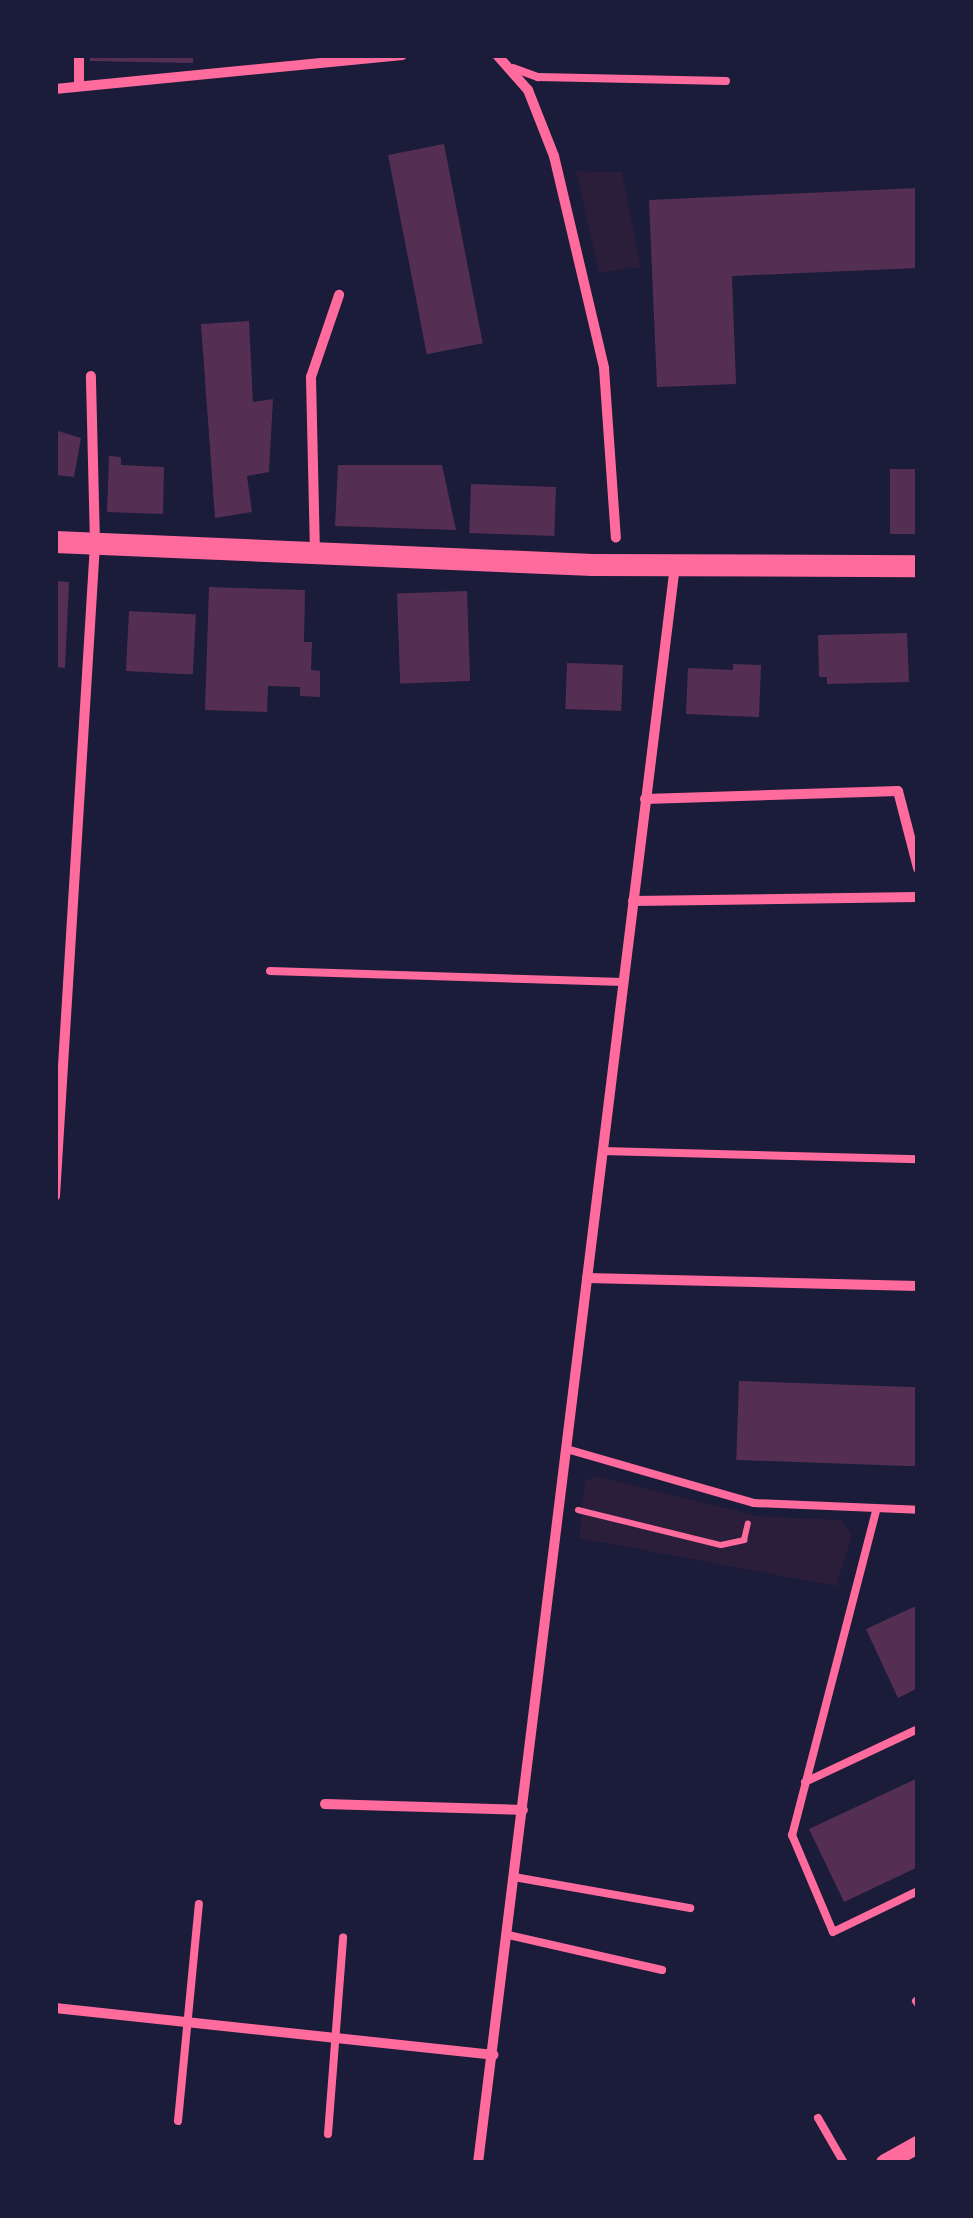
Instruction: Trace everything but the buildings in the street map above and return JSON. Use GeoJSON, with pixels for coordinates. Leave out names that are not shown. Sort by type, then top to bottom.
{"type":"FeatureCollection","features":[{"type":"Feature","properties":{"kind":"main road"},"geometry":{"type":"LineString","coordinates":[[55,542],[617,565],[918,566]]}},
{"type":"Feature","properties":{"kind":"street"},"geometry":{"type":"LineString","coordinates":[[79,55],[79,86]]}},
{"type":"Feature","properties":{"kind":"street"},"geometry":{"type":"LineString","coordinates":[[55,90],[402,55]]}},
{"type":"Feature","properties":{"kind":"street"},"geometry":{"type":"LineString","coordinates":[[497,55],[513,68],[549,137],[604,368],[616,538]]}},
{"type":"Feature","properties":{"kind":"street"},"geometry":{"type":"LineString","coordinates":[[315,555],[311,377],[339,295]]}},
{"type":"Feature","properties":{"kind":"street"},"geometry":{"type":"LineString","coordinates":[[55,1196],[95,544],[91,376]]}},
{"type":"Feature","properties":{"kind":"street"},"geometry":{"type":"LineString","coordinates":[[478,2163],[570,1450],[602,1150],[676,565]]}},
{"type":"Feature","properties":{"kind":"street"},"geometry":{"type":"LineString","coordinates":[[646,800],[898,792],[918,868]]}},
{"type":"Feature","properties":{"kind":"street"},"geometry":{"type":"LineString","coordinates":[[633,901],[918,897]]}},
{"type":"Feature","properties":{"kind":"street"},"geometry":{"type":"LineString","coordinates":[[587,1278],[918,1286]]}},
{"type":"Feature","properties":{"kind":"street"},"geometry":{"type":"LineString","coordinates":[[325,1804],[522,1810]]}},
{"type":"Feature","properties":{"kind":"street"},"geometry":{"type":"LineString","coordinates":[[55,2008],[494,2055]]}},
{"type":"Feature","properties":{"kind":"street"},"geometry":{"type":"LineString","coordinates":[[885,2163],[918,2145]]}},
{"type":"Feature","properties":{"kind":"lane"},"geometry":{"type":"LineString","coordinates":[[513,68],[538,77],[726,82]]}},
{"type":"Feature","properties":{"kind":"lane"},"geometry":{"type":"LineString","coordinates":[[616,538],[617,565]]}},
{"type":"Feature","properties":{"kind":"lane"},"geometry":{"type":"LineString","coordinates":[[270,971],[623,982]]}},
{"type":"Feature","properties":{"kind":"lane"},"geometry":{"type":"LineString","coordinates":[[602,1150],[918,1160]]}},
{"type":"Feature","properties":{"kind":"lane"},"geometry":{"type":"LineString","coordinates":[[570,1450],[754,1503],[918,1510]]}},
{"type":"Feature","properties":{"kind":"lane"},"geometry":{"type":"LineString","coordinates":[[876,1510],[792,1834],[832,1932],[918,1891]]}},
{"type":"Feature","properties":{"kind":"lane"},"geometry":{"type":"LineString","coordinates":[[806,1782],[918,1729]]}},
{"type":"Feature","properties":{"kind":"lane"},"geometry":{"type":"LineString","coordinates":[[514,1876],[690,1908]]}},
{"type":"Feature","properties":{"kind":"lane"},"geometry":{"type":"LineString","coordinates":[[178,2121],[199,1904]]}},
{"type":"Feature","properties":{"kind":"lane"},"geometry":{"type":"LineString","coordinates":[[508,1935],[662,1970]]}},
{"type":"Feature","properties":{"kind":"lane"},"geometry":{"type":"LineString","coordinates":[[328,2134],[343,1938]]}},
{"type":"Feature","properties":{"kind":"lane"},"geometry":{"type":"LineString","coordinates":[[818,2118],[844,2163]]}},
{"type":"Feature","properties":{"kind":"path"},"geometry":{"type":"LineString","coordinates":[[562,1506],[721,1544],[744,1540],[754,1503]]}},
{"type":"Feature","properties":{"kind":"shaded area"},"geometry":{"type":"Polygon","coordinates":[[[576,171],[622,172],[641,267],[599,273],[576,171]]]}},
{"type":"Feature","properties":{"kind":"shaded area"},"geometry":{"type":"Polygon","coordinates":[[[596,1476],[757,1516],[842,1520],[852,1536],[836,1586],[579,1538],[585,1481],[596,1476]]]}}]}
